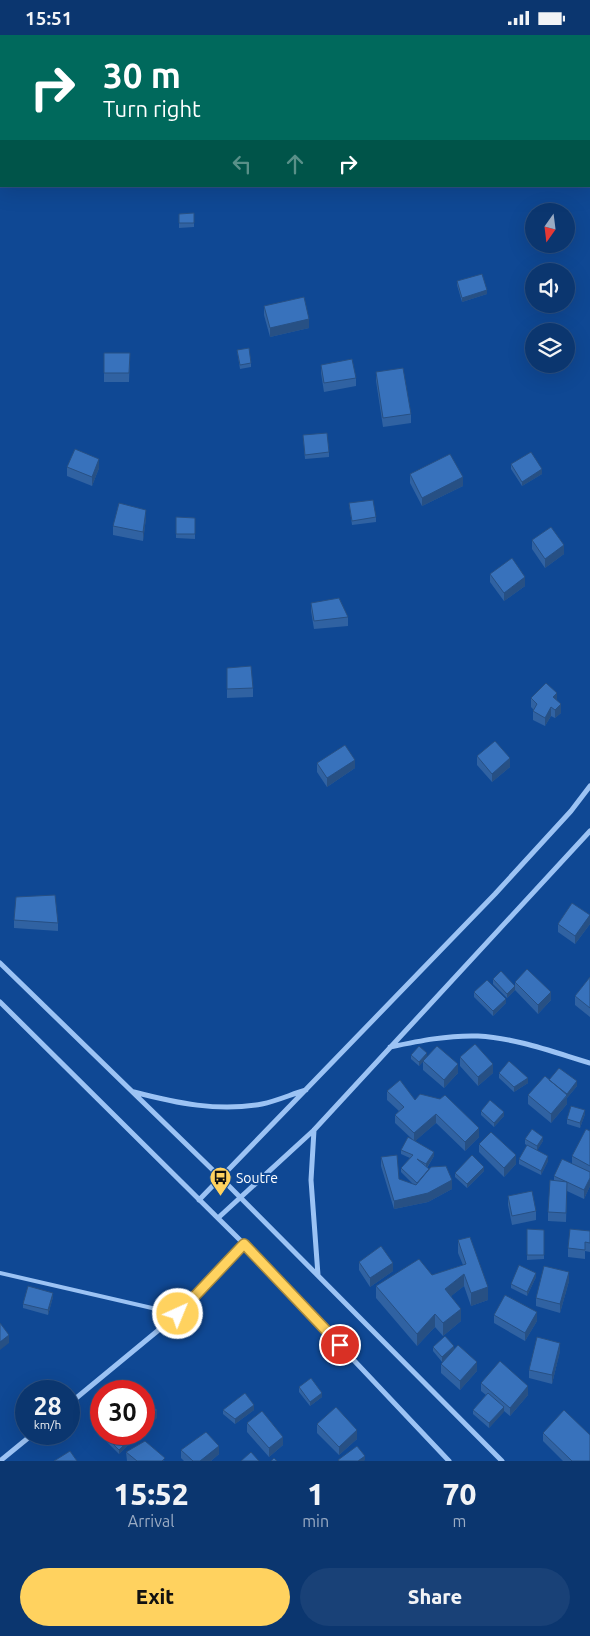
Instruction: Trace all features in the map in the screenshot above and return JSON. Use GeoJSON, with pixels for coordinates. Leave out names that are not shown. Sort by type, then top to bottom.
{"type":"FeatureCollection","features":[{"type":"Feature","properties":{"kind":"street"},"geometry":{"type":"LineString","coordinates":[[199,1200],[495,894],[571,811],[590,785]]}},
{"type":"Feature","properties":{"kind":"street"},"geometry":{"type":"LineString","coordinates":[[218,1218],[314,1130],[590,831]]}},
{"type":"Feature","properties":{"kind":"street"},"geometry":{"type":"LineString","coordinates":[[0,963],[221,1178],[502,1461]]}},
{"type":"Feature","properties":{"kind":"street"},"geometry":{"type":"LineString","coordinates":[[0,1002],[244,1244],[449,1461]]}},
{"type":"Feature","properties":{"kind":"street"},"geometry":{"type":"LineString","coordinates":[[390,1047],[427,1039],[478,1036],[518,1042],[590,1063]]}},
{"type":"Feature","properties":{"kind":"street"},"geometry":{"type":"LineString","coordinates":[[132,1091],[177,1103],[222,1108],[262,1104],[306,1090]]}},
{"type":"Feature","properties":{"kind":"street"},"geometry":{"type":"LineString","coordinates":[[314,1130],[310,1180],[318,1275]]}},
{"type":"Feature","properties":{"kind":"street"},"geometry":{"type":"LineString","coordinates":[[80,1395],[178,1314],[244,1244]]}},
{"type":"Feature","properties":{"kind":"street"},"geometry":{"type":"LineString","coordinates":[[0,1461],[20,1445]]}},
{"type":"Feature","properties":{"kind":"lane"},"geometry":{"type":"LineString","coordinates":[[0,1273],[178,1314]]}},
{"type":"Feature","properties":{"kind":"building"},"geometry":{"type":"Polygon","coordinates":[[[194,213],[194,223],[179,223],[179,214],[194,213]]]}},
{"type":"Feature","properties":{"kind":"building"},"geometry":{"type":"Polygon","coordinates":[[[482,274],[487,290],[462,298],[457,281],[482,274]]]}},
{"type":"Feature","properties":{"kind":"building"},"geometry":{"type":"Polygon","coordinates":[[[304,297],[309,319],[270,328],[264,306],[304,297]]]}},
{"type":"Feature","properties":{"kind":"building"},"geometry":{"type":"Polygon","coordinates":[[[249,348],[251,363],[240,365],[237,350],[249,348]]]}},
{"type":"Feature","properties":{"kind":"building"},"geometry":{"type":"Polygon","coordinates":[[[104,353],[130,353],[129,373],[104,373],[104,353]]]}},
{"type":"Feature","properties":{"kind":"building"},"geometry":{"type":"Polygon","coordinates":[[[352,359],[356,378],[324,383],[321,365],[352,359]]]}},
{"type":"Feature","properties":{"kind":"building"},"geometry":{"type":"Polygon","coordinates":[[[403,368],[411,414],[383,418],[376,372],[403,368]]]}},
{"type":"Feature","properties":{"kind":"building"},"geometry":{"type":"Polygon","coordinates":[[[327,433],[329,452],[305,455],[303,435],[327,433]]]}},
{"type":"Feature","properties":{"kind":"building"},"geometry":{"type":"Polygon","coordinates":[[[75,449],[99,459],[92,477],[67,467],[75,449]]]}},
{"type":"Feature","properties":{"kind":"building"},"geometry":{"type":"Polygon","coordinates":[[[531,452],[542,469],[522,482],[511,464],[531,452]]]}},
{"type":"Feature","properties":{"kind":"building"},"geometry":{"type":"Polygon","coordinates":[[[450,454],[463,477],[422,498],[410,474],[450,454]]]}},
{"type":"Feature","properties":{"kind":"building"},"geometry":{"type":"Polygon","coordinates":[[[373,500],[376,517],[352,521],[349,503],[373,500]]]}},
{"type":"Feature","properties":{"kind":"building"},"geometry":{"type":"Polygon","coordinates":[[[119,503],[146,510],[143,532],[113,526],[119,503]]]}},
{"type":"Feature","properties":{"kind":"building"},"geometry":{"type":"Polygon","coordinates":[[[176,517],[195,518],[195,534],[176,534],[176,517]]]}},
{"type":"Feature","properties":{"kind":"building"},"geometry":{"type":"Polygon","coordinates":[[[551,527],[564,545],[545,559],[532,540],[551,527]]]}},
{"type":"Feature","properties":{"kind":"building"},"geometry":{"type":"Polygon","coordinates":[[[512,558],[525,577],[504,593],[490,574],[512,558]]]}},
{"type":"Feature","properties":{"kind":"building"},"geometry":{"type":"Polygon","coordinates":[[[339,598],[348,617],[314,621],[311,603],[339,598]]]}},
{"type":"Feature","properties":{"kind":"building"},"geometry":{"type":"Polygon","coordinates":[[[251,666],[253,688],[227,689],[227,668],[251,666]]]}},
{"type":"Feature","properties":{"kind":"building"},"geometry":{"type":"Polygon","coordinates":[[[546,683],[557,693],[553,697],[561,704],[555,710],[551,707],[545,718],[533,711],[537,704],[531,698],[546,683]]]}},
{"type":"Feature","properties":{"kind":"building"},"geometry":{"type":"Polygon","coordinates":[[[495,741],[510,758],[492,774],[477,756],[495,741]]]}},
{"type":"Feature","properties":{"kind":"building"},"geometry":{"type":"Polygon","coordinates":[[[345,745],[355,760],[327,778],[317,763],[345,745]]]}},
{"type":"Feature","properties":{"kind":"building"},"geometry":{"type":"Polygon","coordinates":[[[55,895],[58,923],[14,920],[16,897],[55,895]]]}},
{"type":"Feature","properties":{"kind":"building"},"geometry":{"type":"Polygon","coordinates":[[[572,903],[590,915],[575,936],[558,924],[572,903]]]}},
{"type":"Feature","properties":{"kind":"building"},"geometry":{"type":"Polygon","coordinates":[[[527,969],[551,992],[538,1005],[515,982],[527,969]]]}},
{"type":"Feature","properties":{"kind":"building"},"geometry":{"type":"Polygon","coordinates":[[[501,971],[515,986],[507,994],[493,979],[501,971]]]}},
{"type":"Feature","properties":{"kind":"building"},"geometry":{"type":"Polygon","coordinates":[[[590,977],[590,1008],[575,996],[590,977]]]}},
{"type":"Feature","properties":{"kind":"building"},"geometry":{"type":"Polygon","coordinates":[[[487,980],[506,999],[493,1011],[474,992],[487,980]]]}},
{"type":"Feature","properties":{"kind":"building"},"geometry":{"type":"Polygon","coordinates":[[[475,1044],[493,1064],[478,1077],[460,1057],[475,1044]]]}},
{"type":"Feature","properties":{"kind":"building"},"geometry":{"type":"Polygon","coordinates":[[[419,1046],[427,1053],[419,1062],[411,1055],[419,1046]]]}},
{"type":"Feature","properties":{"kind":"building"},"geometry":{"type":"Polygon","coordinates":[[[437,1046],[458,1064],[444,1080],[423,1061],[437,1046]]]}},
{"type":"Feature","properties":{"kind":"building"},"geometry":{"type":"Polygon","coordinates":[[[509,1061],[528,1078],[514,1087],[499,1073],[509,1061]]]}},
{"type":"Feature","properties":{"kind":"building"},"geometry":{"type":"Polygon","coordinates":[[[559,1068],[577,1081],[567,1094],[549,1080],[559,1068]]]}},
{"type":"Feature","properties":{"kind":"building"},"geometry":{"type":"Polygon","coordinates":[[[545,1076],[567,1095],[551,1114],[528,1095],[545,1076]]]}},
{"type":"Feature","properties":{"kind":"building"},"geometry":{"type":"Polygon","coordinates":[[[400,1080],[415,1100],[420,1094],[440,1099],[445,1095],[479,1128],[465,1142],[436,1114],[414,1133],[395,1115],[404,1107],[387,1091],[400,1080]]]}},
{"type":"Feature","properties":{"kind":"building"},"geometry":{"type":"Polygon","coordinates":[[[490,1100],[504,1112],[494,1123],[481,1111],[490,1100]]]}},
{"type":"Feature","properties":{"kind":"building"},"geometry":{"type":"Polygon","coordinates":[[[571,1106],[585,1110],[580,1123],[567,1119],[571,1106]]]}},
{"type":"Feature","properties":{"kind":"building"},"geometry":{"type":"Polygon","coordinates":[[[532,1129],[543,1137],[537,1146],[525,1139],[532,1129]]]}},
{"type":"Feature","properties":{"kind":"building"},"geometry":{"type":"Polygon","coordinates":[[[586,1129],[590,1131],[590,1166],[572,1156],[586,1129]]]}},
{"type":"Feature","properties":{"kind":"building"},"geometry":{"type":"Polygon","coordinates":[[[491,1132],[516,1155],[504,1168],[479,1144],[491,1132]]]}},
{"type":"Feature","properties":{"kind":"building"},"geometry":{"type":"Polygon","coordinates":[[[408,1137],[434,1152],[426,1164],[417,1159],[429,1169],[417,1183],[401,1168],[413,1155],[401,1150],[408,1137]]]}},
{"type":"Feature","properties":{"kind":"building"},"geometry":{"type":"Polygon","coordinates":[[[527,1145],[548,1156],[541,1171],[519,1159],[527,1145]]]}},
{"type":"Feature","properties":{"kind":"building"},"geometry":{"type":"Polygon","coordinates":[[[397,1155],[399,1179],[416,1185],[431,1167],[446,1166],[452,1180],[428,1193],[394,1201],[381,1157],[397,1155]]]}},
{"type":"Feature","properties":{"kind":"building"},"geometry":{"type":"Polygon","coordinates":[[[472,1155],[484,1167],[467,1184],[455,1173],[472,1155]]]}},
{"type":"Feature","properties":{"kind":"building"},"geometry":{"type":"Polygon","coordinates":[[[562,1159],[590,1172],[590,1178],[584,1190],[554,1176],[562,1159]]]}},
{"type":"Feature","properties":{"kind":"building"},"geometry":{"type":"Polygon","coordinates":[[[550,1180],[567,1182],[566,1213],[548,1212],[550,1180]]]}},
{"type":"Feature","properties":{"kind":"building"},"geometry":{"type":"Polygon","coordinates":[[[532,1191],[536,1211],[512,1216],[508,1196],[532,1191]]]}},
{"type":"Feature","properties":{"kind":"building"},"geometry":{"type":"Polygon","coordinates":[[[527,1229],[544,1230],[544,1255],[527,1255],[527,1229]]]}},
{"type":"Feature","properties":{"kind":"building"},"geometry":{"type":"Polygon","coordinates":[[[570,1229],[590,1231],[590,1243],[585,1242],[585,1250],[568,1248],[570,1229]]]}},
{"type":"Feature","properties":{"kind":"building"},"geometry":{"type":"Polygon","coordinates":[[[470,1237],[488,1287],[471,1293],[464,1274],[445,1289],[461,1309],[443,1323],[435,1314],[417,1334],[376,1286],[419,1259],[432,1275],[466,1264],[458,1240],[470,1237]]]}},
{"type":"Feature","properties":{"kind":"building"},"geometry":{"type":"Polygon","coordinates":[[[381,1246],[393,1263],[370,1278],[359,1262],[381,1246]]]}},
{"type":"Feature","properties":{"kind":"building"},"geometry":{"type":"Polygon","coordinates":[[[519,1265],[536,1273],[527,1292],[511,1284],[519,1265]]]}},
{"type":"Feature","properties":{"kind":"building"},"geometry":{"type":"Polygon","coordinates":[[[544,1266],[569,1272],[560,1304],[536,1298],[544,1266]]]}},
{"type":"Feature","properties":{"kind":"building"},"geometry":{"type":"Polygon","coordinates":[[[28,1286],[53,1293],[48,1310],[23,1304],[28,1286]]]}},
{"type":"Feature","properties":{"kind":"building"},"geometry":{"type":"Polygon","coordinates":[[[505,1295],[537,1312],[525,1333],[494,1315],[505,1295]]]}},
{"type":"Feature","properties":{"kind":"building"},"geometry":{"type":"Polygon","coordinates":[[[0,1323],[9,1335],[0,1342],[0,1323]]]}},
{"type":"Feature","properties":{"kind":"building"},"geometry":{"type":"Polygon","coordinates":[[[445,1336],[454,1346],[442,1357],[433,1347],[445,1336]]]}},
{"type":"Feature","properties":{"kind":"building"},"geometry":{"type":"Polygon","coordinates":[[[537,1337],[560,1343],[552,1375],[529,1370],[537,1337]]]}},
{"type":"Feature","properties":{"kind":"building"},"geometry":{"type":"Polygon","coordinates":[[[458,1345],[477,1362],[460,1381],[441,1364],[458,1345]]]}},
{"type":"Feature","properties":{"kind":"building"},"geometry":{"type":"Polygon","coordinates":[[[500,1361],[528,1386],[510,1408],[481,1383],[500,1361]]]}},
{"type":"Feature","properties":{"kind":"building"},"geometry":{"type":"Polygon","coordinates":[[[311,1378],[322,1393],[310,1402],[299,1387],[311,1378]]]}},
{"type":"Feature","properties":{"kind":"building"},"geometry":{"type":"Polygon","coordinates":[[[245,1393],[254,1405],[235,1419],[223,1410],[245,1393]]]}},
{"type":"Feature","properties":{"kind":"building"},"geometry":{"type":"Polygon","coordinates":[[[488,1393],[504,1407],[489,1423],[473,1410],[488,1393]]]}},
{"type":"Feature","properties":{"kind":"building"},"geometry":{"type":"Polygon","coordinates":[[[336,1407],[357,1430],[339,1447],[317,1424],[336,1407]]]}},
{"type":"Feature","properties":{"kind":"building"},"geometry":{"type":"Polygon","coordinates":[[[564,1410],[590,1435],[590,1461],[572,1461],[543,1433],[564,1410]]]}},
{"type":"Feature","properties":{"kind":"building"},"geometry":{"type":"Polygon","coordinates":[[[262,1411],[283,1437],[269,1448],[247,1423],[262,1411]]]}},
{"type":"Feature","properties":{"kind":"building"},"geometry":{"type":"Polygon","coordinates":[[[206,1432],[219,1446],[200,1461],[193,1461],[181,1450],[206,1432]]]}},
{"type":"Feature","properties":{"kind":"building"},"geometry":{"type":"Polygon","coordinates":[[[114,1445],[124,1445],[119,1450],[114,1445]]]}},
{"type":"Feature","properties":{"kind":"building"},"geometry":{"type":"Polygon","coordinates":[[[138,1445],[150,1445],[165,1458],[162,1461],[137,1461],[126,1452],[138,1445]]]}},
{"type":"Feature","properties":{"kind":"building"},"geometry":{"type":"Polygon","coordinates":[[[357,1446],[365,1456],[358,1461],[338,1460],[357,1446]]]}},
{"type":"Feature","properties":{"kind":"building"},"geometry":{"type":"Polygon","coordinates":[[[70,1451],[77,1461],[54,1461],[70,1451]]]}},
{"type":"Feature","properties":{"kind":"building"},"geometry":{"type":"Polygon","coordinates":[[[251,1452],[259,1461],[241,1461],[251,1452]]]}},
{"type":"Feature","properties":{"kind":"place","name":"Soutre"},"geometry":{"type":"Point","coordinates":[220,1197]}},
{"type":"Feature","properties":{"kind":"route"},"geometry":{"type":"LineString","coordinates":[[178,1314],[244,1244],[340,1345]]}}]}
